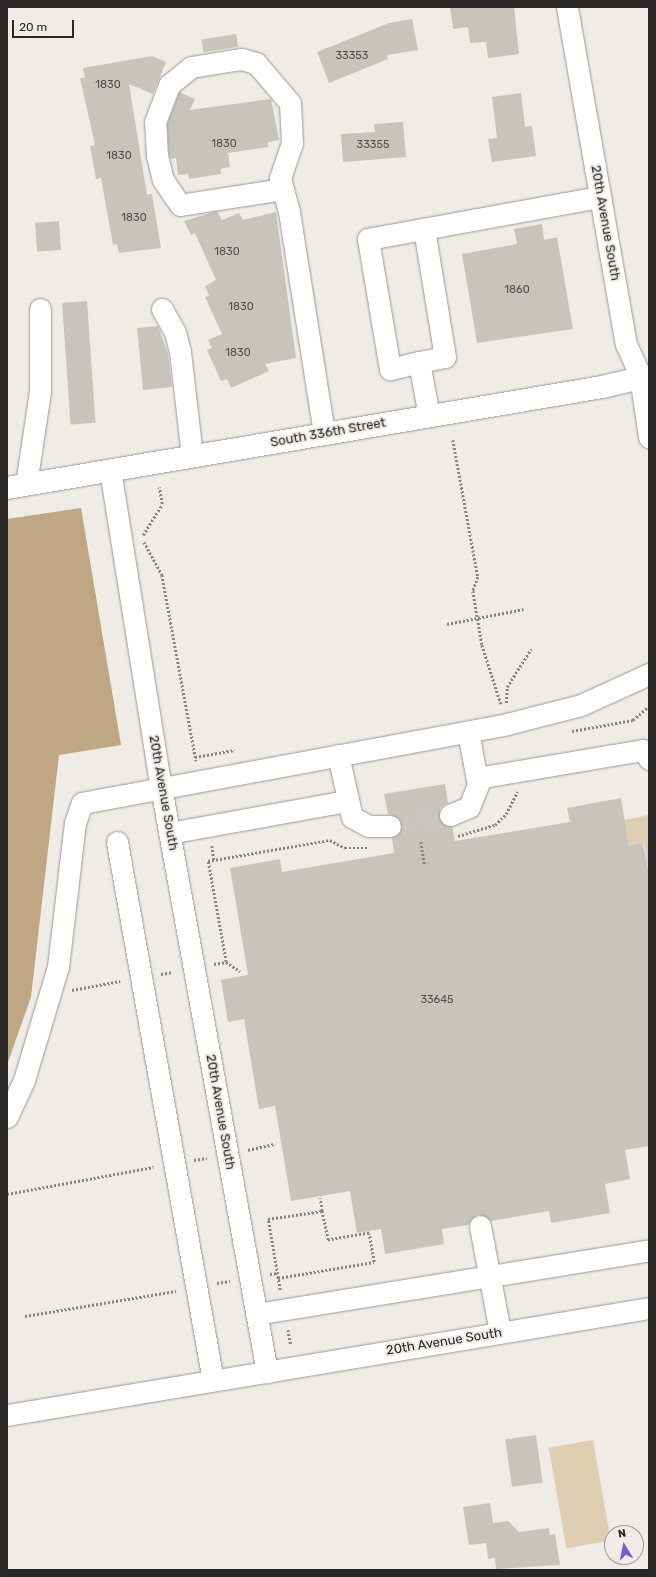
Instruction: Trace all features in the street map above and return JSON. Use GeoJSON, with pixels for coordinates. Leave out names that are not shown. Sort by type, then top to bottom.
{"type":"FeatureCollection","features":[{"type":"Feature","properties":{"kind":"main road","name":"South 336th Street"},"geometry":{"type":"LineString","coordinates":[[16,486],[602,387],[644,376]]}},
{"type":"Feature","properties":{"kind":"street","name":"20th Avenue South"},"geometry":{"type":"LineString","coordinates":[[567,7],[626,344],[644,376],[649,437]]}},
{"type":"Feature","properties":{"kind":"street"},"geometry":{"type":"LineString","coordinates":[[283,189],[180,205],[163,180],[157,156],[155,122],[169,85],[191,67],[241,59],[256,63],[290,103],[292,143],[280,178],[283,189],[324,434]]}},
{"type":"Feature","properties":{"kind":"street"},"geometry":{"type":"LineString","coordinates":[[424,229],[445,357],[390,368],[368,239],[600,197]]}},
{"type":"Feature","properties":{"kind":"street"},"geometry":{"type":"LineString","coordinates":[[162,308],[175,332],[180,352],[192,456]]}},
{"type":"Feature","properties":{"kind":"street"},"geometry":{"type":"LineString","coordinates":[[16,486],[40,391],[40,309]]}},
{"type":"Feature","properties":{"kind":"street"},"geometry":{"type":"LineString","coordinates":[[419,362],[429,416]]}},
{"type":"Feature","properties":{"kind":"street","name":"20th Avenue South"},"geometry":{"type":"LineString","coordinates":[[110,470],[169,833],[267,1372],[295,1366],[649,1308]]}},
{"type":"Feature","properties":{"kind":"street"},"geometry":{"type":"LineString","coordinates":[[7,1117],[24,1080],[58,967],[76,812],[82,803],[161,787],[468,732],[581,705],[649,674]]}},
{"type":"Feature","properties":{"kind":"street"},"geometry":{"type":"LineString","coordinates":[[450,815],[469,807],[477,791],[477,778],[468,732]]}},
{"type":"Feature","properties":{"kind":"street"},"geometry":{"type":"LineString","coordinates":[[477,778],[643,750],[649,759]]}},
{"type":"Feature","properties":{"kind":"street"},"geometry":{"type":"LineString","coordinates":[[338,755],[347,801],[352,817],[368,826],[390,826]]}},
{"type":"Feature","properties":{"kind":"street"},"geometry":{"type":"LineString","coordinates":[[169,833],[347,801]]}},
{"type":"Feature","properties":{"kind":"street"},"geometry":{"type":"LineString","coordinates":[[117,842],[213,1381]]}},
{"type":"Feature","properties":{"kind":"street"},"geometry":{"type":"LineString","coordinates":[[480,1226],[500,1332]]}},
{"type":"Feature","properties":{"kind":"street"},"geometry":{"type":"LineString","coordinates":[[256,1314],[649,1250]]}},
{"type":"Feature","properties":{"kind":"street"},"geometry":{"type":"LineString","coordinates":[[7,1415],[267,1372]]}},
{"type":"Feature","properties":{"kind":"path"},"geometry":{"type":"LineString","coordinates":[[453,440],[478,577],[473,591],[477,618],[496,694],[504,709],[507,687],[531,649]]}},
{"type":"Feature","properties":{"kind":"path"},"geometry":{"type":"LineString","coordinates":[[159,487],[162,504],[146,526],[143,542],[162,575],[200,780]]}},
{"type":"Feature","properties":{"kind":"path"},"geometry":{"type":"LineString","coordinates":[[447,624],[524,609]]}},
{"type":"Feature","properties":{"kind":"path"},"geometry":{"type":"LineString","coordinates":[[195,757],[234,750]]}},
{"type":"Feature","properties":{"kind":"path"},"geometry":{"type":"LineString","coordinates":[[454,836],[496,825],[506,814],[518,790],[517,771]]}},
{"type":"Feature","properties":{"kind":"path"},"geometry":{"type":"LineString","coordinates":[[209,826],[214,860]]}},
{"type":"Feature","properties":{"kind":"path"},"geometry":{"type":"LineString","coordinates":[[226,962],[208,861],[330,840],[345,848],[370,848]]}},
{"type":"Feature","properties":{"kind":"path"},"geometry":{"type":"LineString","coordinates":[[421,842],[425,866]]}},
{"type":"Feature","properties":{"kind":"path"},"geometry":{"type":"LineString","coordinates":[[7,1194],[275,1144]]}},
{"type":"Feature","properties":{"kind":"path"},"geometry":{"type":"LineString","coordinates":[[278,1278],[374,1262],[369,1234],[328,1240],[320,1198]]}},
{"type":"Feature","properties":{"kind":"path"},"geometry":{"type":"LineString","coordinates":[[295,1366],[268,1219],[322,1210]]}},
{"type":"Feature","properties":{"kind":"path"},"geometry":{"type":"LineString","coordinates":[[25,1316],[277,1273]]}},
{"type":"Feature","properties":{"kind":"shaded area"},"geometry":{"type":"Polygon","coordinates":[[[81,508],[121,745],[59,755],[31,997],[7,1065],[7,519],[81,508]]]}},
{"type":"Feature","properties":{"kind":"shaded area"},"geometry":{"type":"Polygon","coordinates":[[[649,815],[649,874],[644,843],[629,846],[624,820],[649,815]]]}},
{"type":"Feature","properties":{"kind":"shaded area"},"geometry":{"type":"Polygon","coordinates":[[[593,1440],[608,1525],[604,1525],[604,1542],[566,1548],[549,1448],[593,1440]]]}},
{"type":"Feature","properties":{"kind":"building"},"geometry":{"type":"Polygon","coordinates":[[[450,7],[514,7],[519,54],[488,58],[486,42],[470,43],[468,27],[453,29],[450,7]]]}},
{"type":"Feature","properties":{"kind":"building"},"geometry":{"type":"Polygon","coordinates":[[[412,19],[418,50],[387,55],[388,59],[329,83],[317,52],[389,23],[412,19]]]}},
{"type":"Feature","properties":{"kind":"building"},"geometry":{"type":"Polygon","coordinates":[[[236,34],[238,47],[203,52],[201,39],[236,34]]]}},
{"type":"Feature","properties":{"kind":"building"},"geometry":{"type":"Polygon","coordinates":[[[152,56],[166,62],[153,94],[129,84],[147,195],[152,194],[161,248],[119,253],[117,244],[113,245],[101,178],[96,179],[90,146],[95,145],[80,78],[85,78],[83,68],[152,56]]]}},
{"type":"Feature","properties":{"kind":"building"},"geometry":{"type":"Polygon","coordinates":[[[179,92],[195,99],[190,110],[271,99],[279,140],[268,142],[268,147],[228,153],[230,167],[220,169],[221,174],[189,179],[188,174],[178,175],[176,158],[170,159],[167,124],[179,92]]]}},
{"type":"Feature","properties":{"kind":"building"},"geometry":{"type":"Polygon","coordinates":[[[521,93],[525,127],[532,126],[536,156],[492,162],[488,139],[497,138],[492,97],[521,93]]]}},
{"type":"Feature","properties":{"kind":"building"},"geometry":{"type":"Polygon","coordinates":[[[403,122],[406,157],[343,162],[341,134],[375,132],[374,124],[403,122]]]}},
{"type":"Feature","properties":{"kind":"building"},"geometry":{"type":"Polygon","coordinates":[[[217,211],[222,220],[239,213],[243,220],[276,212],[296,358],[265,364],[269,371],[231,388],[227,379],[221,381],[207,350],[212,348],[208,340],[222,334],[205,297],[209,296],[205,286],[216,280],[195,233],[191,235],[184,221],[217,211]]]}},
{"type":"Feature","properties":{"kind":"building"},"geometry":{"type":"Polygon","coordinates":[[[59,221],[61,250],[37,252],[35,223],[59,221]]]}},
{"type":"Feature","properties":{"kind":"building"},"geometry":{"type":"Polygon","coordinates":[[[542,224],[544,240],[557,237],[573,329],[477,343],[462,254],[517,244],[514,229],[542,224]]]}},
{"type":"Feature","properties":{"kind":"building"},"geometry":{"type":"Polygon","coordinates":[[[87,301],[96,423],[71,424],[62,303],[87,301]]]}},
{"type":"Feature","properties":{"kind":"building"},"geometry":{"type":"Polygon","coordinates":[[[158,326],[168,354],[172,387],[143,390],[137,328],[158,326]]]}},
{"type":"Feature","properties":{"kind":"building"},"geometry":{"type":"Polygon","coordinates":[[[445,784],[448,803],[440,808],[439,819],[452,826],[455,841],[570,822],[567,808],[621,798],[629,846],[643,843],[649,874],[649,1146],[625,1150],[630,1179],[605,1184],[610,1213],[551,1223],[549,1211],[491,1221],[478,1214],[468,1225],[442,1229],[444,1244],[385,1254],[381,1229],[357,1233],[350,1191],[291,1201],[275,1106],[259,1109],[244,1019],[228,1022],[221,980],[248,975],[230,868],[280,859],[282,872],[394,853],[392,838],[400,832],[402,826],[396,816],[388,814],[384,794],[445,784]]]}},
{"type":"Feature","properties":{"kind":"building"},"geometry":{"type":"Polygon","coordinates":[[[536,1435],[543,1483],[512,1487],[505,1439],[536,1435]]]}},
{"type":"Feature","properties":{"kind":"building"},"geometry":{"type":"Polygon","coordinates":[[[490,1503],[493,1523],[508,1521],[519,1532],[549,1528],[550,1535],[555,1534],[560,1565],[496,1569],[495,1558],[488,1559],[486,1543],[469,1545],[463,1507],[490,1503]]]}},
{"type":"Feature","properties":{"kind":"tunnel"},"geometry":{"type":"LineString","coordinates":[[390,826],[450,815]]}}]}
